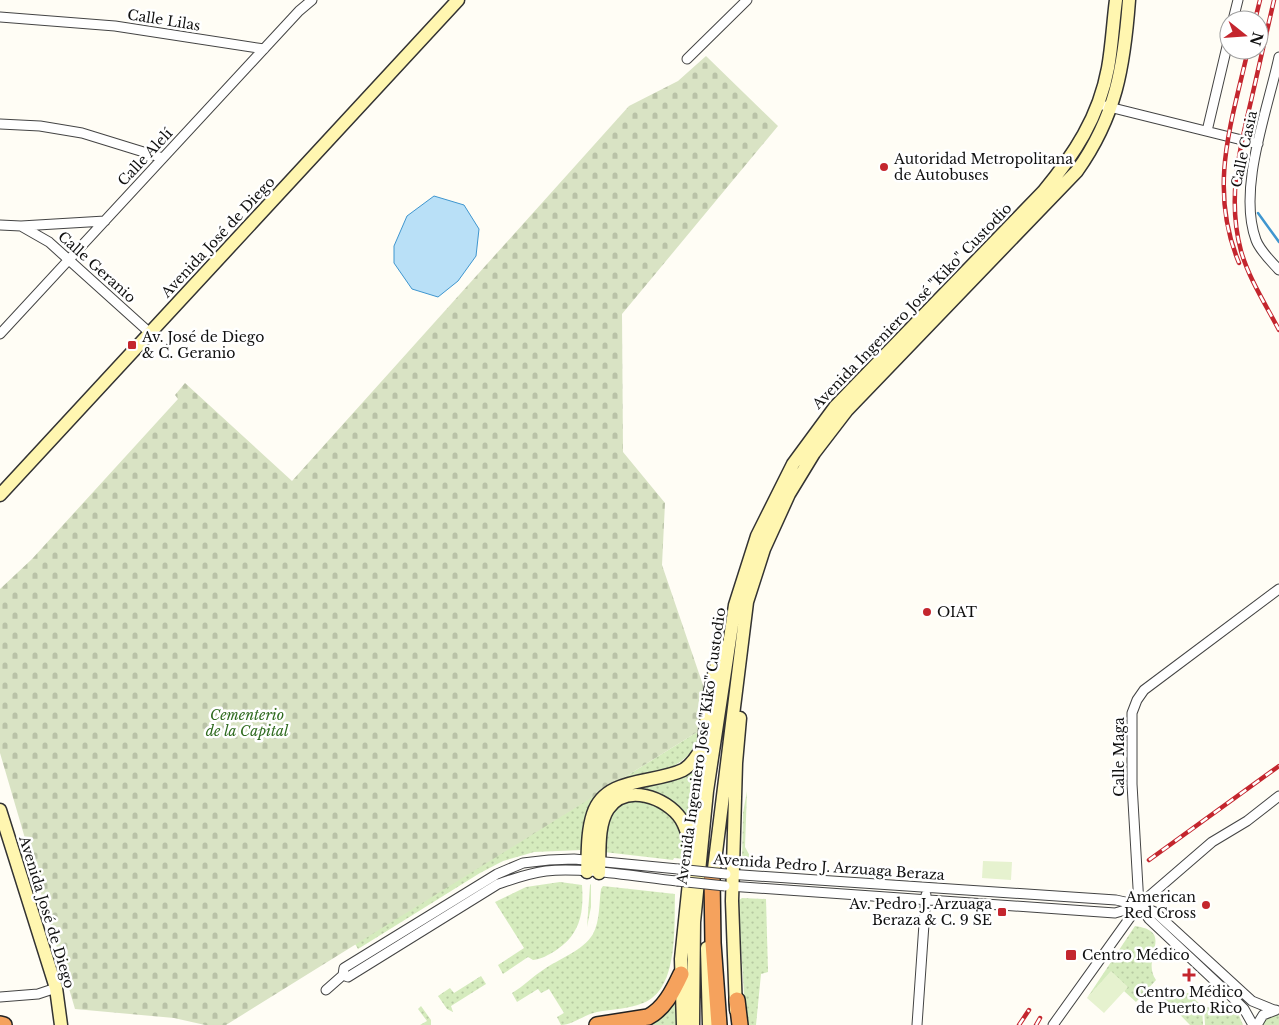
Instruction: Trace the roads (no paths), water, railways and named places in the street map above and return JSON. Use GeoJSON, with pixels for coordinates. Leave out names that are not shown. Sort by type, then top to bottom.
{"type":"FeatureCollection","features":[{"type":"Feature","properties":{"kind":"highway"},"geometry":{"type":"LineString","coordinates":[[719,1025],[713,943],[726,880]]}},
{"type":"Feature","properties":{"kind":"highway"},"geometry":{"type":"LineString","coordinates":[[597,1025],[648,1017],[654,1014],[668,998],[681,974]]}},
{"type":"Feature","properties":{"kind":"highway"},"geometry":{"type":"LineString","coordinates":[[736,1000],[740,1025]]}},
{"type":"Feature","properties":{"kind":"highway"},"geometry":{"type":"LineString","coordinates":[[0,1024],[4,1025]]}},
{"type":"Feature","properties":{"kind":"main road","name":"Avenida José de Diego"},"geometry":{"type":"LineString","coordinates":[[0,495],[458,0]]}},
{"type":"Feature","properties":{"kind":"main road","name":"Avenida Ingeniero José \"Kiko\" Custodio"},"geometry":{"type":"LineString","coordinates":[[693,1025],[692,961],[698,878],[729,637],[735,605],[757,536],[777,493],[804,446],[850,389],[1043,192],[1067,163],[1083,138],[1098,105],[1108,68],[1116,0]]}},
{"type":"Feature","properties":{"kind":"main road"},"geometry":{"type":"LineString","coordinates":[[1112,108],[1121,74],[1129,0]]}},
{"type":"Feature","properties":{"kind":"main road","name":"Avenida Ingeniero José \"Kiko\" Custodio"},"geometry":{"type":"LineString","coordinates":[[709,1025],[706,986],[726,880],[742,646],[747,602],[764,549],[789,494],[833,426],[885,368],[1077,172],[1106,123],[1112,108]]}},
{"type":"Feature","properties":{"kind":"main road"},"geometry":{"type":"LineString","coordinates":[[684,867],[714,675],[718,660],[729,637]]}},
{"type":"Feature","properties":{"kind":"main road"},"geometry":{"type":"LineString","coordinates":[[736,1025],[736,1000],[726,880],[742,690],[742,646]]}},
{"type":"Feature","properties":{"kind":"main road"},"geometry":{"type":"LineString","coordinates":[[593,867],[593,815],[601,800],[623,786],[684,769],[696,759],[705,742]]}},
{"type":"Feature","properties":{"kind":"main road"},"geometry":{"type":"LineString","coordinates":[[593,867],[609,808],[621,798],[636,795],[657,800],[670,807],[680,819],[687,832],[684,867],[681,974],[683,1025]]}},
{"type":"Feature","properties":{"kind":"main road","name":"Avenida José de Diego"},"geometry":{"type":"LineString","coordinates":[[0,810],[56,988],[61,1025]]}},
{"type":"Feature","properties":{"kind":"street","name":"Calle Alelí"},"geometry":{"type":"LineString","coordinates":[[0,334],[264,49],[312,0]]}},
{"type":"Feature","properties":{"kind":"street"},"geometry":{"type":"LineString","coordinates":[[687,59],[747,0]]}},
{"type":"Feature","properties":{"kind":"street","name":"Calle Lilas"},"geometry":{"type":"LineString","coordinates":[[0,17],[115,26],[264,49]]}},
{"type":"Feature","properties":{"kind":"street","name":"Calle Casia"},"geometry":{"type":"LineString","coordinates":[[1279,57],[1258,144],[1248,196],[1250,221],[1256,241],[1279,270]]}},
{"type":"Feature","properties":{"kind":"street"},"geometry":{"type":"LineString","coordinates":[[1207,131],[1224,60]]}},
{"type":"Feature","properties":{"kind":"street"},"geometry":{"type":"LineString","coordinates":[[1269,101],[1279,103]]}},
{"type":"Feature","properties":{"kind":"street"},"geometry":{"type":"LineString","coordinates":[[1098,105],[1258,144]]}},
{"type":"Feature","properties":{"kind":"street"},"geometry":{"type":"LineString","coordinates":[[0,124],[40,126],[82,133],[163,158]]}},
{"type":"Feature","properties":{"kind":"street","name":"Calle Geranio"},"geometry":{"type":"LineString","coordinates":[[0,225],[21,226],[105,221]]}},
{"type":"Feature","properties":{"kind":"street","name":"Calle Geranio"},"geometry":{"type":"LineString","coordinates":[[21,226],[48,242],[150,333]]}},
{"type":"Feature","properties":{"kind":"street","name":"Calle Maga"},"geometry":{"type":"LineString","coordinates":[[1139,906],[1132,784],[1132,713],[1137,700],[1144,690],[1167,671],[1279,589]]}},
{"type":"Feature","properties":{"kind":"street"},"geometry":{"type":"LineString","coordinates":[[1053,1025],[1139,906],[1212,842],[1247,821],[1279,796]]}},
{"type":"Feature","properties":{"kind":"street","name":"Avenida Pedro J. Arzuaga Beraza"},"geometry":{"type":"LineString","coordinates":[[326,990],[343,975],[344,968],[497,874],[523,863],[549,860],[677,881],[726,880],[926,887],[1116,900],[1156,912],[1252,1001],[1276,1010]]}},
{"type":"Feature","properties":{"kind":"street","name":"Avenida Pedro J. Arzuaga Beraza"},"geometry":{"type":"LineString","coordinates":[[593,867],[684,867],[726,880],[925,900],[1115,913],[1139,906]]}},
{"type":"Feature","properties":{"kind":"street"},"geometry":{"type":"LineString","coordinates":[[917,1025],[926,887]]}},
{"type":"Feature","properties":{"kind":"street"},"geometry":{"type":"LineString","coordinates":[[1139,906],[1149,919],[1244,1009],[1252,1025]]}},
{"type":"Feature","properties":{"kind":"street"},"geometry":{"type":"LineString","coordinates":[[0,997],[38,994],[56,988]]}},
{"type":"Feature","properties":{"kind":"street"},"geometry":{"type":"LineString","coordinates":[[1257,1025],[1263,1015],[1276,1010]]}},
{"type":"Feature","properties":{"kind":"water"},"geometry":{"type":"Polygon","coordinates":[[[434,196],[464,205],[479,229],[476,256],[458,281],[438,297],[412,289],[394,263],[394,246],[407,216],[434,196]]]}},
{"type":"Feature","properties":{"kind":"waterway"},"geometry":{"type":"LineString","coordinates":[[1258,213],[1279,242]]}},
{"type":"Feature","properties":{"kind":"railway"},"geometry":{"type":"LineString","coordinates":[[1258,10],[1260,0]]}},
{"type":"Feature","properties":{"kind":"railway"},"geometry":{"type":"LineString","coordinates":[[1274,0],[1239,157],[1236,176],[1235,213],[1237,232],[1244,261],[1279,330]]}},
{"type":"Feature","properties":{"kind":"railway"},"geometry":{"type":"LineString","coordinates":[[1239,263],[1230,235],[1225,209],[1224,182],[1225,156],[1246,60]]}},
{"type":"Feature","properties":{"kind":"railway"},"geometry":{"type":"LineString","coordinates":[[1149,860],[1279,766]]}},
{"type":"Feature","properties":{"kind":"railway"},"geometry":{"type":"LineString","coordinates":[[1019,1025],[1029,1010]]}},
{"type":"Feature","properties":{"kind":"railway"},"geometry":{"type":"LineString","coordinates":[[1036,1025],[1040,1018]]}},
{"type":"Feature","properties":{"kind":"place","name":"Autoridad Metropolitana de Autobuses"},"geometry":{"type":"Point","coordinates":[884,167]}},
{"type":"Feature","properties":{"kind":"place","name":"Av. José de Diego & C. Geranio"},"geometry":{"type":"Point","coordinates":[132,345]}},
{"type":"Feature","properties":{"kind":"place","name":"OIAT"},"geometry":{"type":"Point","coordinates":[927,612]}},
{"type":"Feature","properties":{"kind":"place","name":"American Red Cross"},"geometry":{"type":"Point","coordinates":[1206,905]}},
{"type":"Feature","properties":{"kind":"place","name":"Av. Pedro J. Arzuaga Beraza & C. 9 SE"},"geometry":{"type":"Point","coordinates":[1002,912]}},
{"type":"Feature","properties":{"kind":"place","name":"Centro Médico"},"geometry":{"type":"Point","coordinates":[1071,955]}},
{"type":"Feature","properties":{"kind":"place","name":"Centro Médico de Puerto Rico"},"geometry":{"type":"Point","coordinates":[1189,975]}},
{"type":"Feature","properties":{"kind":"park label","name":"Cementerio de la Capital"},"geometry":{"type":"Point","coordinates":[247,724]}}]}
